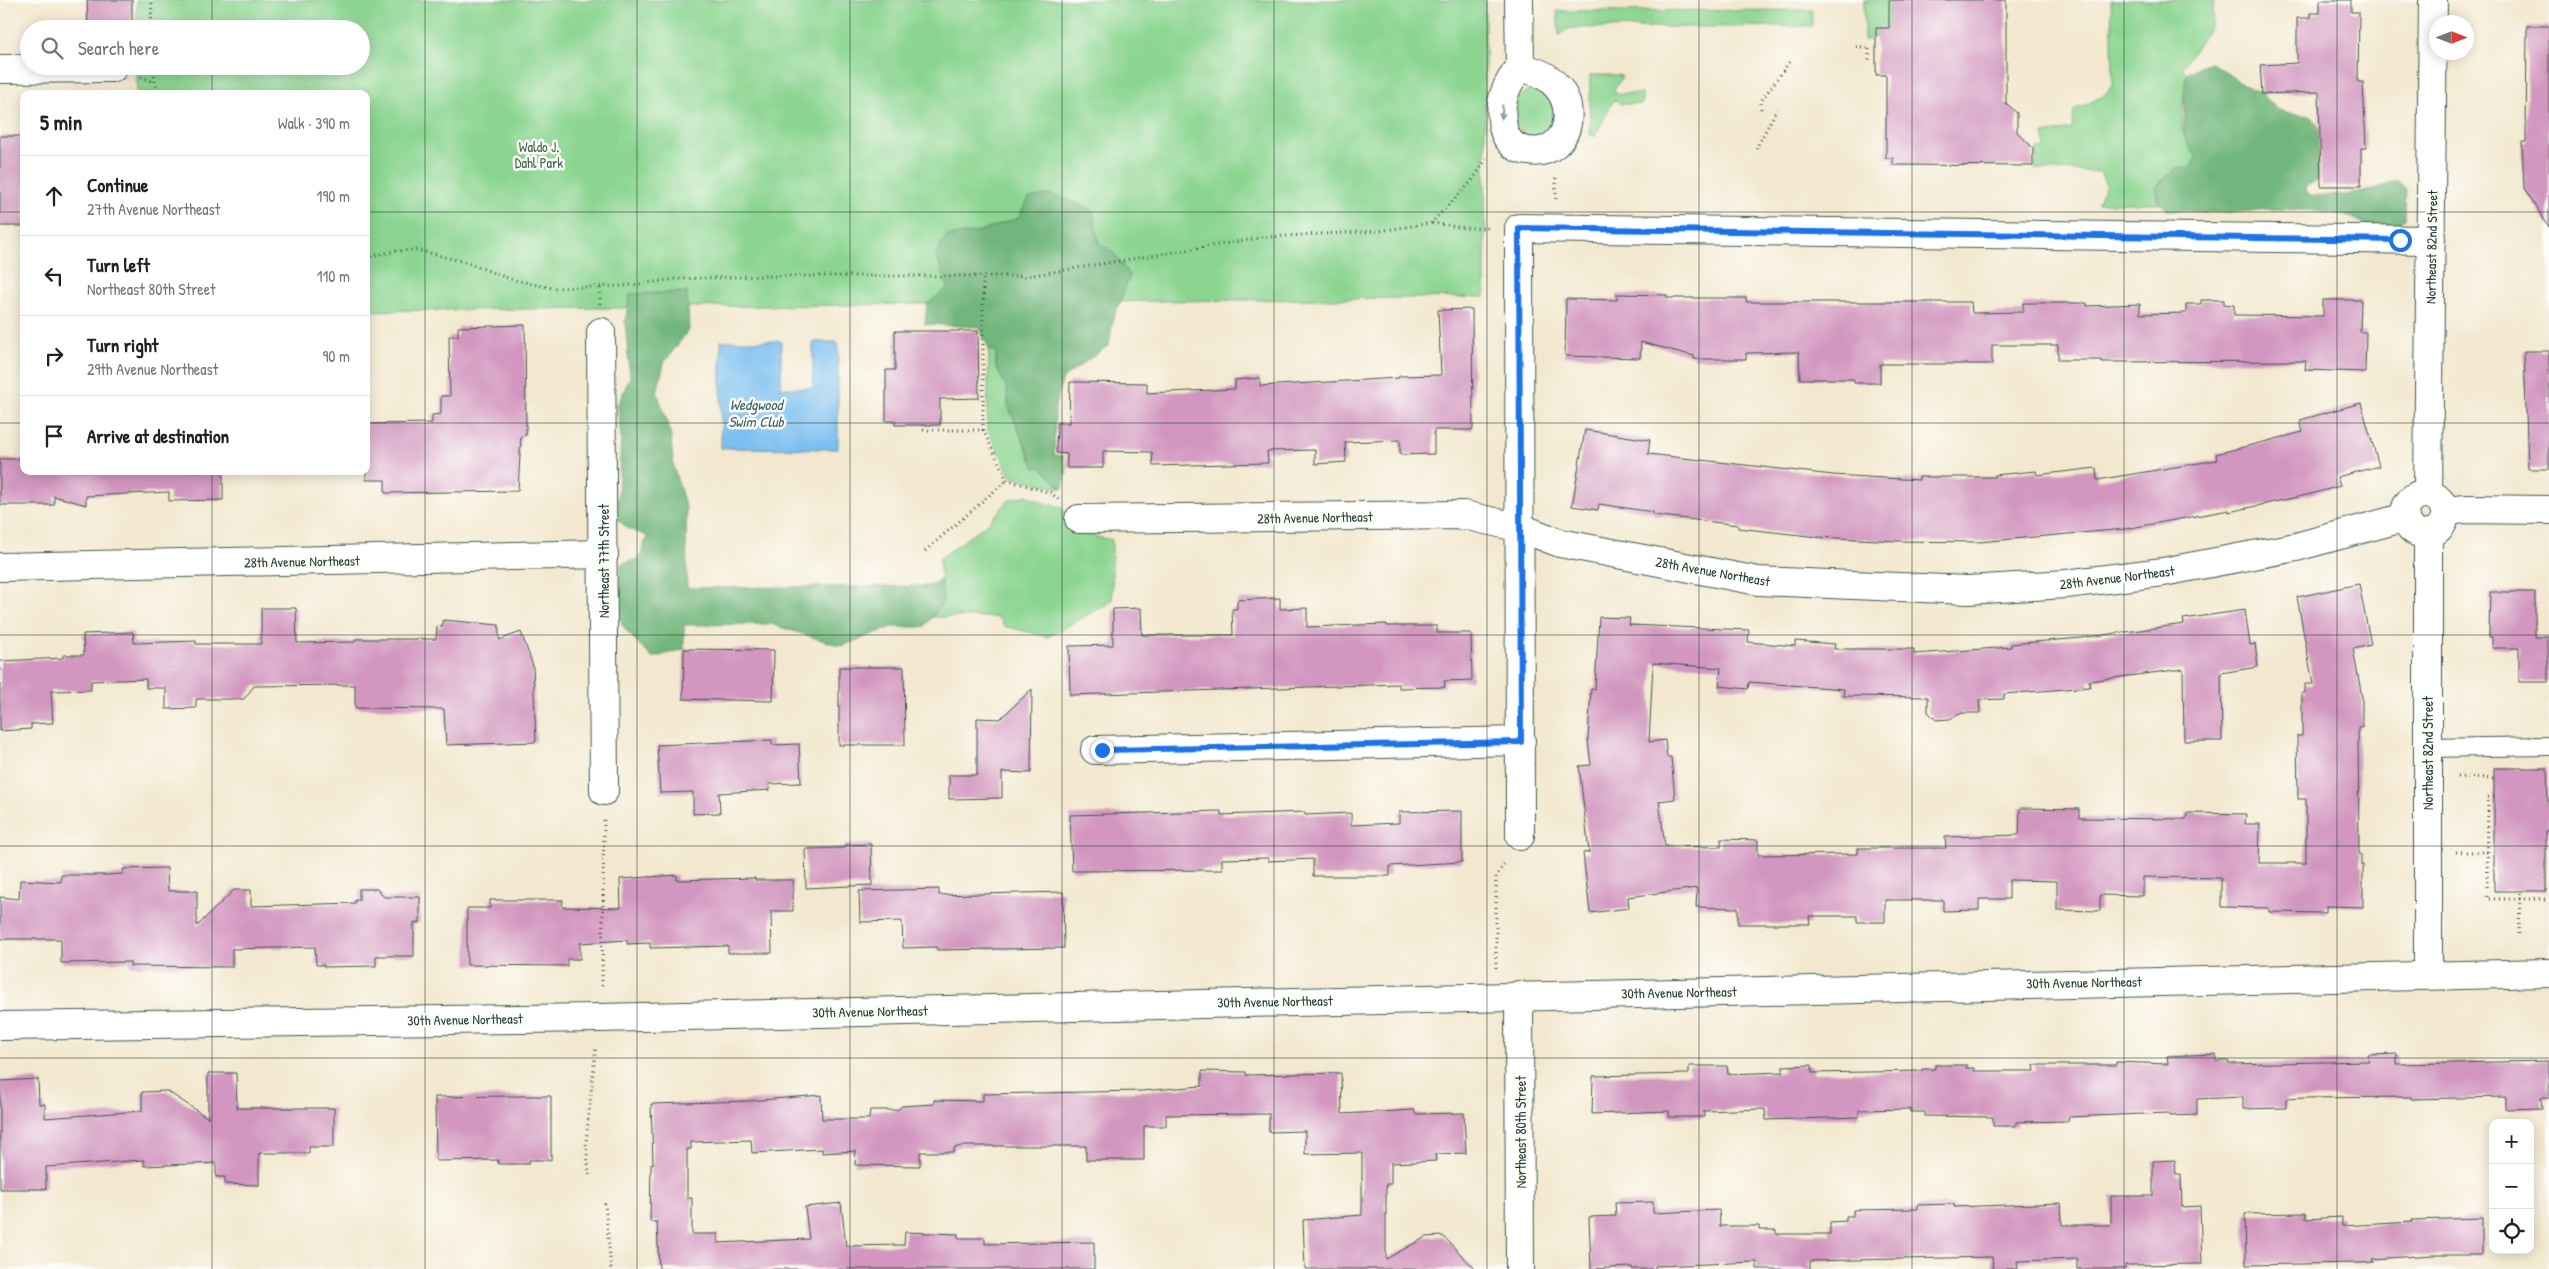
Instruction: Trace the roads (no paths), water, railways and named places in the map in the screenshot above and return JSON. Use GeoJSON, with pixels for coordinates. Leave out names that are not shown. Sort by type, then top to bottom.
{"type":"FeatureCollection","features":[{"type":"Feature","properties":{"kind":"street"},"geometry":{"type":"LineString","coordinates":[[1519,0],[1520,68]]}},
{"type":"Feature","properties":{"kind":"street","name":"Northeast 82nd Street"},"geometry":{"type":"LineString","coordinates":[[2433,0],[2431,240],[2436,502]]}},
{"type":"Feature","properties":{"kind":"street"},"geometry":{"type":"LineString","coordinates":[[0,69],[20,69]]}},
{"type":"Feature","properties":{"kind":"street"},"geometry":{"type":"LineString","coordinates":[[1520,836],[1521,528],[1519,228],[2431,240]]}},
{"type":"Feature","properties":{"kind":"street","name":"Northeast 77th Street"},"geometry":{"type":"LineString","coordinates":[[600,332],[604,554],[604,802]]}},
{"type":"Feature","properties":{"kind":"street"},"geometry":{"type":"LineString","coordinates":[[2436,502],[2442,524],[2432,532],[2417,525],[2407,506],[2410,501],[2421,494],[2436,502],[2466,509],[2549,510]]}},
{"type":"Feature","properties":{"kind":"street","name":"28th Avenue Northeast"},"geometry":{"type":"LineString","coordinates":[[1070,512],[1464,515],[1521,528],[1560,543],[1758,581],[1968,590],[2066,584],[2163,572],[2417,525]]}},
{"type":"Feature","properties":{"kind":"street","name":"Northeast 82nd Street"},"geometry":{"type":"LineString","coordinates":[[2417,525],[2427,748],[2428,974]]}},
{"type":"Feature","properties":{"kind":"street","name":"28th Avenue Northeast"},"geometry":{"type":"LineString","coordinates":[[0,567],[604,554]]}},
{"type":"Feature","properties":{"kind":"street"},"geometry":{"type":"LineString","coordinates":[[1095,750],[1521,742]]}},
{"type":"Feature","properties":{"kind":"street","name":"30th Avenue Northeast"},"geometry":{"type":"LineString","coordinates":[[0,1026],[598,1018],[2428,974],[2549,973]]}},
{"type":"Feature","properties":{"kind":"street","name":"Northeast 80th Street"},"geometry":{"type":"LineString","coordinates":[[1519,995],[1520,1269]]}},
{"type":"Feature","properties":{"kind":"lane"},"geometry":{"type":"LineString","coordinates":[[2427,748],[2549,746]]}},
{"type":"Feature","properties":{"kind":"water","name":"Wedgwood Swim Club"},"geometry":{"type":"Polygon","coordinates":[[[721,341],[781,341],[781,388],[813,388],[813,342],[838,342],[838,449],[721,448],[721,341]]]}},
{"type":"Feature","properties":{"kind":"park label","name":"Waldo J. Dahl Park"},"geometry":{"type":"Point","coordinates":[539,154]}}]}
